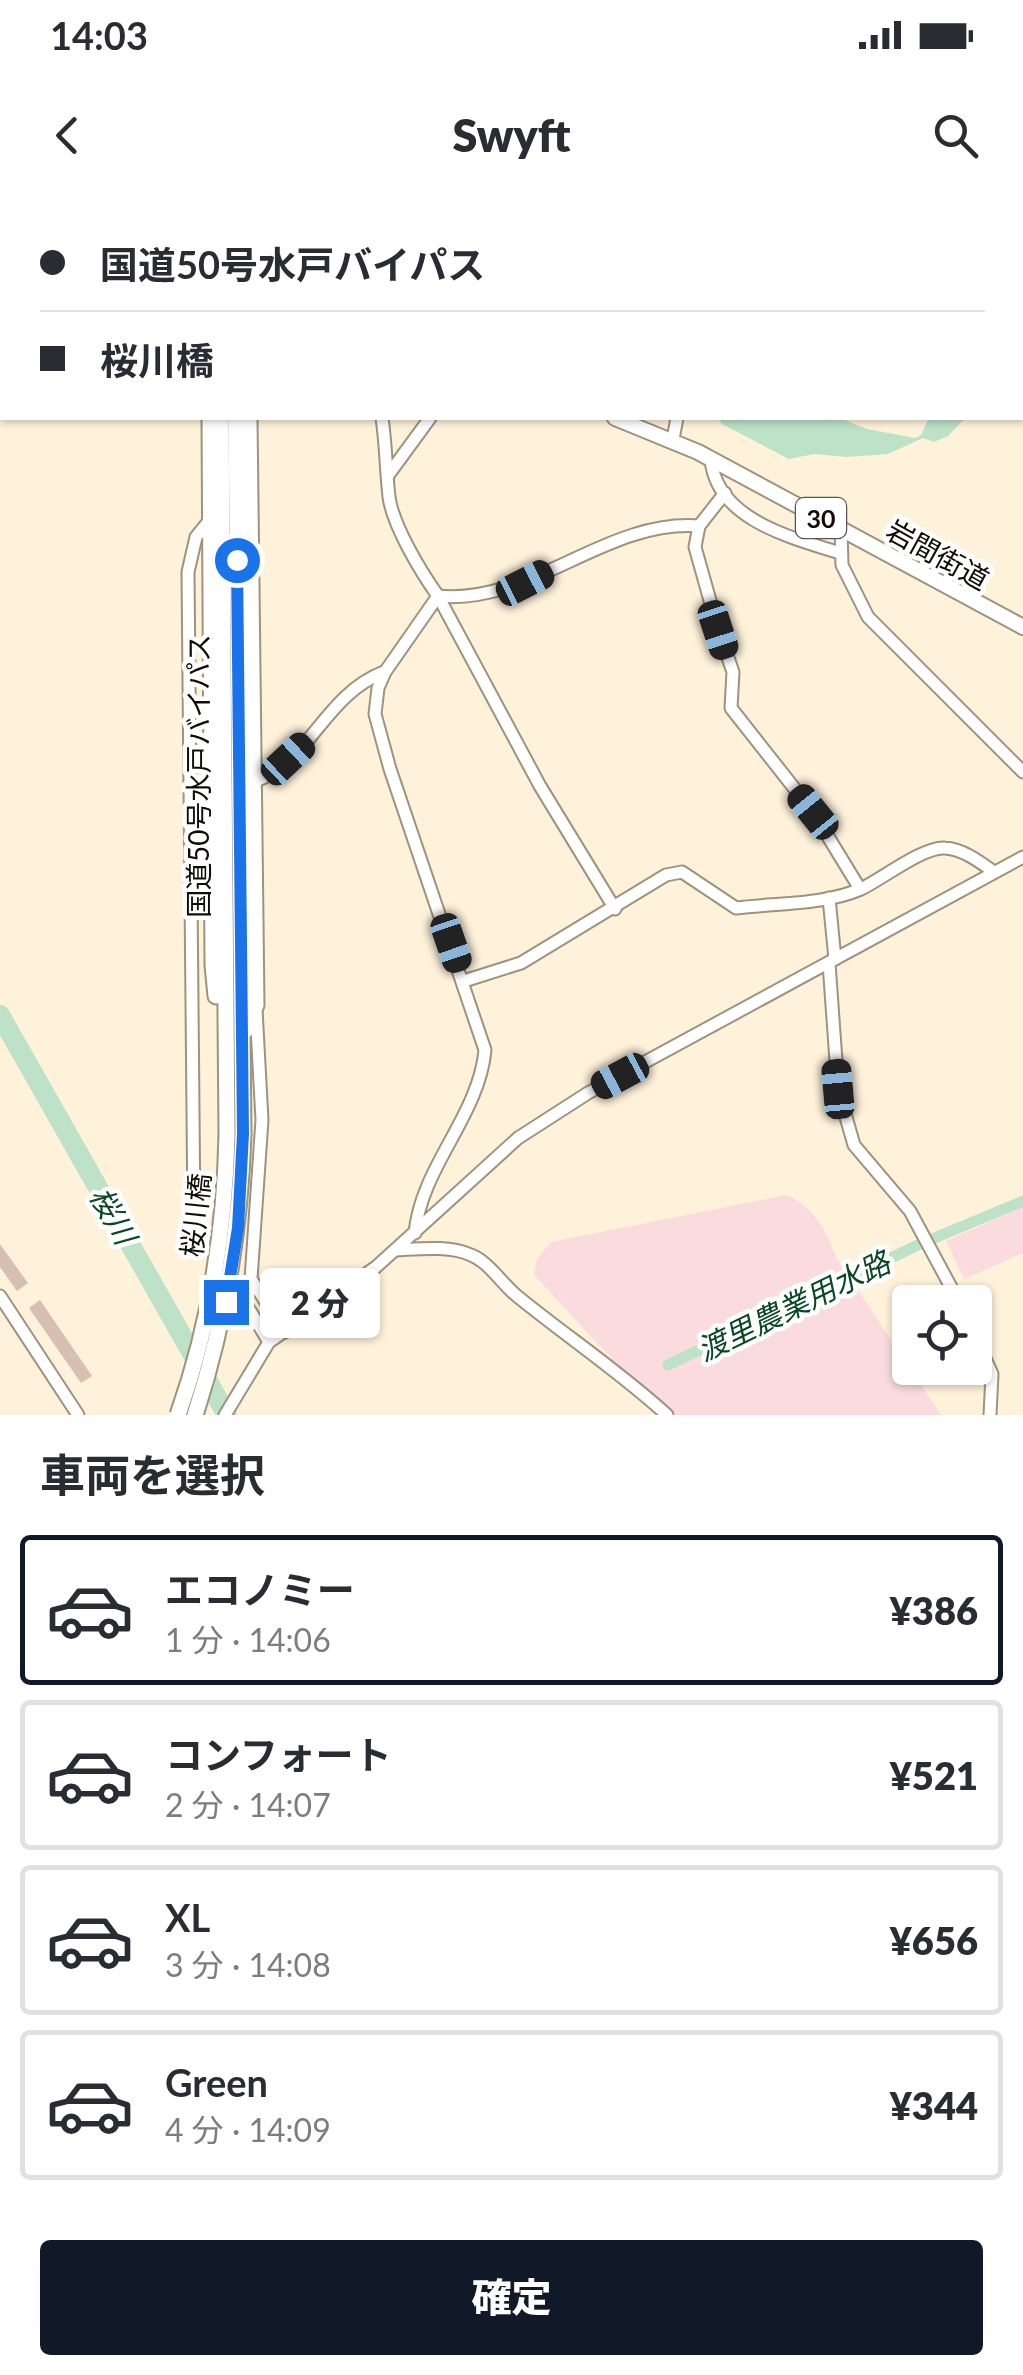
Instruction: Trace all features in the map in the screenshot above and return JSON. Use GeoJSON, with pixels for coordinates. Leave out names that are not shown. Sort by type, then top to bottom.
{"type":"FeatureCollection","features":[{"type":"Feature","properties":{"kind":"highway"},"geometry":{"type":"LineString","coordinates":[[210,420],[213,965],[224,1050]]}},
{"type":"Feature","properties":{"kind":"highway","name":"国道50号水戸バイパス"},"geometry":{"type":"LineString","coordinates":[[221,420],[242,1043],[235,1134]]}},
{"type":"Feature","properties":{"kind":"highway","name":"国道50号水戸バイパス"},"geometry":{"type":"LineString","coordinates":[[235,1134],[224,1050],[236,420]]}},
{"type":"Feature","properties":{"kind":"highway"},"geometry":{"type":"LineString","coordinates":[[242,1043],[256,1005],[249,420]]}},
{"type":"Feature","properties":{"kind":"highway","name":"桜川橋"},"geometry":{"type":"LineString","coordinates":[[178,1415],[197,1355],[216,1263],[235,1134]]}},
{"type":"Feature","properties":{"kind":"highway","name":"桜川橋"},"geometry":{"type":"LineString","coordinates":[[195,1415],[216,1345],[232,1267],[235,1134]]}},
{"type":"Feature","properties":{"kind":"main road","name":"岩間街道"},"geometry":{"type":"LineString","coordinates":[[620,420],[673,439],[1023,627]]}},
{"type":"Feature","properties":{"kind":"street"},"geometry":{"type":"LineString","coordinates":[[382,420],[390,499],[397,520],[540,786],[614,909]]}},
{"type":"Feature","properties":{"kind":"street"},"geometry":{"type":"LineString","coordinates":[[389,474],[429,420]]}},
{"type":"Feature","properties":{"kind":"street"},"geometry":{"type":"LineString","coordinates":[[673,439],[677,420]]}},
{"type":"Feature","properties":{"kind":"street"},"geometry":{"type":"LineString","coordinates":[[711,459],[725,493],[763,526],[840,553]]}},
{"type":"Feature","properties":{"kind":"street"},"geometry":{"type":"LineString","coordinates":[[725,493],[699,526],[696,548],[733,672],[731,708],[813,812],[860,889]]}},
{"type":"Feature","properties":{"kind":"street"},"geometry":{"type":"LineString","coordinates":[[208,521],[196,537],[188,572],[194,1219],[269,1342]]}},
{"type":"Feature","properties":{"kind":"street"},"geometry":{"type":"LineString","coordinates":[[438,596],[461,598],[495,593],[626,538],[664,528],[699,526]]}},
{"type":"Feature","properties":{"kind":"street"},"geometry":{"type":"LineString","coordinates":[[841,529],[840,553],[847,579],[868,616],[1023,772]]}},
{"type":"Feature","properties":{"kind":"street"},"geometry":{"type":"LineString","coordinates":[[414,1233],[416,1216],[431,1180],[478,1086],[485,1050],[380,736],[376,702],[384,672],[438,596]]}},
{"type":"Feature","properties":{"kind":"street"},"geometry":{"type":"LineString","coordinates":[[253,782],[269,777],[307,742],[351,689],[384,672]]}},
{"type":"Feature","properties":{"kind":"street"},"geometry":{"type":"LineString","coordinates":[[464,980],[521,964],[666,875],[682,872],[736,908],[829,898],[860,889],[928,851],[943,847],[978,860],[994,872]]}},
{"type":"Feature","properties":{"kind":"street"},"geometry":{"type":"LineString","coordinates":[[225,1415],[269,1342],[344,1292],[518,1138],[551,1116],[1023,857]]}},
{"type":"Feature","properties":{"kind":"street"},"geometry":{"type":"LineString","coordinates":[[829,898],[838,1089],[854,1145],[910,1211],[949,1285]]}},
{"type":"Feature","properties":{"kind":"street"},"geometry":{"type":"LineString","coordinates":[[256,1005],[262,1120],[251,1278],[285,1332]]}},
{"type":"Feature","properties":{"kind":"street"},"geometry":{"type":"LineString","coordinates":[[395,1250],[460,1251],[481,1260],[513,1292],[667,1415]]}},
{"type":"Feature","properties":{"kind":"street"},"geometry":{"type":"LineString","coordinates":[[0,1296],[78,1415]]}},
{"type":"Feature","properties":{"kind":"street"},"geometry":{"type":"LineString","coordinates":[[990,1415],[991,1385]]}},
{"type":"Feature","properties":{"kind":"shaded area"},"geometry":{"type":"Polygon","coordinates":[[[719,420],[844,420],[867,429],[915,438],[921,435],[928,420],[963,420],[948,436],[934,442],[923,438],[888,454],[814,454],[789,459],[719,420]]]}},
{"type":"Feature","properties":{"kind":"shaded area"},"geometry":{"type":"Polygon","coordinates":[[[787,1195],[818,1220],[836,1257],[892,1341],[892,1385],[921,1385],[941,1415],[664,1415],[534,1275],[537,1259],[551,1242],[787,1195]]]}},
{"type":"Feature","properties":{"kind":"shaded area"},"geometry":{"type":"Polygon","coordinates":[[[1023,1207],[1023,1253],[964,1279],[946,1241],[1023,1207]]]}},
{"type":"Feature","properties":{"kind":"building"},"geometry":{"type":"Polygon","coordinates":[[[0,1244],[28,1283],[17,1291],[0,1267],[0,1244]]]}},
{"type":"Feature","properties":{"kind":"building"},"geometry":{"type":"Polygon","coordinates":[[[40,1300],[92,1376],[81,1383],[29,1308],[40,1300]]]}},
{"type":"Feature","properties":{"kind":"waterway","name":"桜川"},"geometry":{"type":"LineString","coordinates":[[0,1015],[227,1415]]}},
{"type":"Feature","properties":{"kind":"waterway","name":"渡里農業用水路"},"geometry":{"type":"LineString","coordinates":[[932,1239],[1023,1201]]}},
{"type":"Feature","properties":{"kind":"waterway","name":"渡里農業用水路"},"geometry":{"type":"LineString","coordinates":[[668,1365],[918,1245]]}},
{"type":"Feature","properties":{"kind":"route"},"geometry":{"type":"LineString","coordinates":[[226,1302],[238,1228],[243,1134],[237,560]]}}]}
